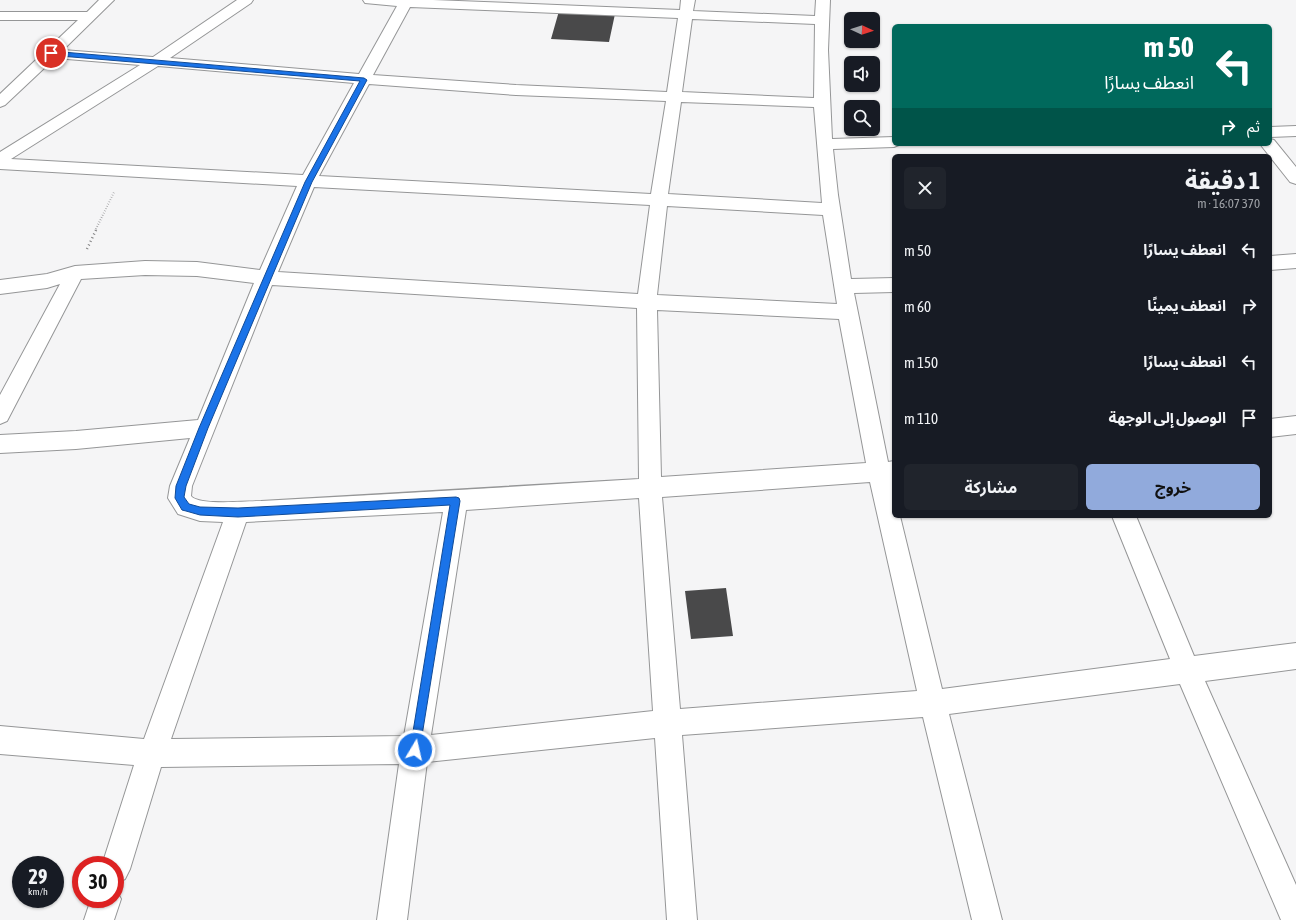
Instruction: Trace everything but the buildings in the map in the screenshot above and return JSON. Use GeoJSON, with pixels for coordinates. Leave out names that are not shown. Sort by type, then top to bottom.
{"type":"FeatureCollection","features":[{"type":"Feature","properties":{"kind":"street"},"geometry":{"type":"LineString","coordinates":[[0,102],[107,0]]}},
{"type":"Feature","properties":{"kind":"street"},"geometry":{"type":"LineString","coordinates":[[0,160],[155,62],[246,0]]}},
{"type":"Feature","properties":{"kind":"street"},"geometry":{"type":"LineString","coordinates":[[370,0],[822,20]]}},
{"type":"Feature","properties":{"kind":"street"},"geometry":{"type":"LineString","coordinates":[[682,920],[650,487],[647,302],[659,200],[688,0]]}},
{"type":"Feature","properties":{"kind":"street"},"geometry":{"type":"LineString","coordinates":[[823,0],[821,103],[830,210],[848,312],[892,501]]}},
{"type":"Feature","properties":{"kind":"street"},"geometry":{"type":"LineString","coordinates":[[406,2],[308,182],[266,278],[203,428],[181,486],[179,498],[186,507],[200,511],[238,512],[456,501],[886,472]]}},
{"type":"Feature","properties":{"kind":"street"},"geometry":{"type":"LineString","coordinates":[[0,16],[90,16]]}},
{"type":"Feature","properties":{"kind":"street"},"geometry":{"type":"LineString","coordinates":[[51,53],[364,80],[516,90],[821,103]]}},
{"type":"Feature","properties":{"kind":"street"},"geometry":{"type":"LineString","coordinates":[[1272,132],[1296,131]]}},
{"type":"Feature","properties":{"kind":"street"},"geometry":{"type":"LineString","coordinates":[[824,144],[892,142]]}},
{"type":"Feature","properties":{"kind":"street"},"geometry":{"type":"LineString","coordinates":[[1270,146],[1296,178]]}},
{"type":"Feature","properties":{"kind":"street"},"geometry":{"type":"LineString","coordinates":[[0,164],[830,210]]}},
{"type":"Feature","properties":{"kind":"street"},"geometry":{"type":"LineString","coordinates":[[1272,263],[1296,261]]}},
{"type":"Feature","properties":{"kind":"street"},"geometry":{"type":"LineString","coordinates":[[0,287],[47,281],[76,273],[145,268],[173,268],[216,271],[266,278],[647,302],[848,312]]}},
{"type":"Feature","properties":{"kind":"street"},"geometry":{"type":"LineString","coordinates":[[0,415],[76,273]]}},
{"type":"Feature","properties":{"kind":"street"},"geometry":{"type":"LineString","coordinates":[[843,286],[892,285]]}},
{"type":"Feature","properties":{"kind":"street"},"geometry":{"type":"LineString","coordinates":[[0,444],[76,440],[203,428]]}},
{"type":"Feature","properties":{"kind":"street"},"geometry":{"type":"LineString","coordinates":[[392,920],[415,750],[456,501]]}},
{"type":"Feature","properties":{"kind":"street"},"geometry":{"type":"LineString","coordinates":[[119,856],[152,753],[238,512]]}},
{"type":"Feature","properties":{"kind":"street"},"geometry":{"type":"LineString","coordinates":[[895,518],[933,703],[987,920]]}},
{"type":"Feature","properties":{"kind":"street"},"geometry":{"type":"LineString","coordinates":[[1125,518],[1187,670],[1296,920]]}},
{"type":"Feature","properties":{"kind":"street"},"geometry":{"type":"LineString","coordinates":[[0,740],[152,753],[415,750],[667,723],[933,703],[1296,656]]}},
{"type":"Feature","properties":{"kind":"street"},"geometry":{"type":"LineString","coordinates":[[99,920],[103,908]]}},
{"type":"Feature","properties":{"kind":"path"},"geometry":{"type":"LineString","coordinates":[[76,273],[125,170]]}},
{"type":"Feature","properties":{"kind":"route"},"geometry":{"type":"LineString","coordinates":[[51,53],[364,80],[308,182],[203,428],[181,486],[179,498],[186,507],[200,511],[238,512],[456,501],[415,750]]}}]}
